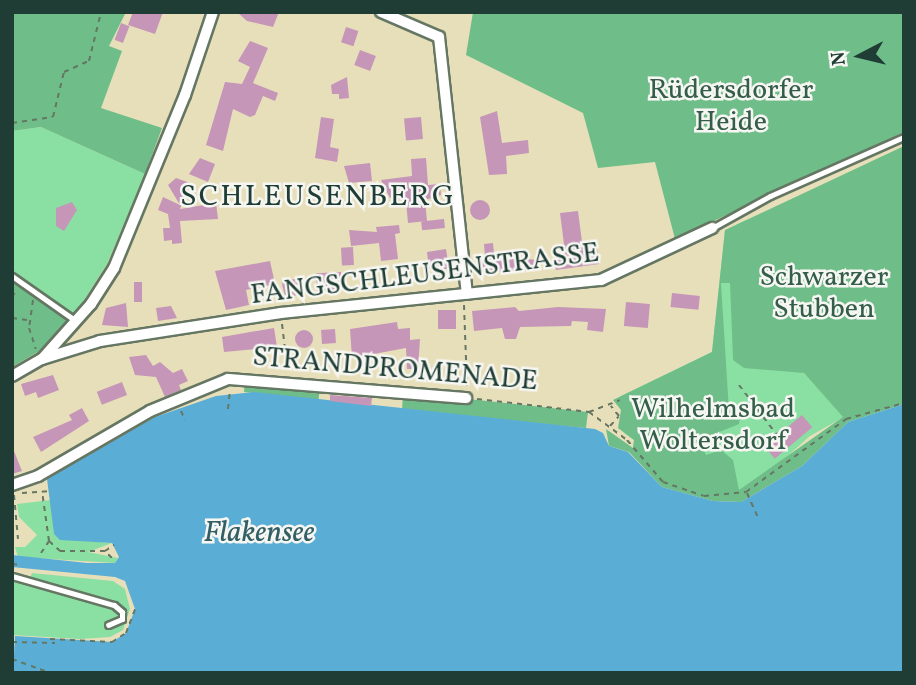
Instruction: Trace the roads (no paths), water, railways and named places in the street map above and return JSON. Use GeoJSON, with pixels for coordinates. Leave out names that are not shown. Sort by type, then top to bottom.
{"type":"FeatureCollection","features":[{"type":"Feature","properties":{"kind":"street"},"geometry":{"type":"LineString","coordinates":[[42,359],[76,321],[114,268],[185,96],[213,12]]}},
{"type":"Feature","properties":{"kind":"street"},"geometry":{"type":"LineString","coordinates":[[381,12],[439,37],[465,293]]}},
{"type":"Feature","properties":{"kind":"street","name":"FANGSCHLEUSENSTRASSE"},"geometry":{"type":"LineString","coordinates":[[12,376],[42,359],[100,341],[281,313],[601,280],[712,228]]}},
{"type":"Feature","properties":{"kind":"street","name":"STRANDPROMENADE"},"geometry":{"type":"LineString","coordinates":[[13,488],[150,411],[211,385],[250,377],[466,398]]}},
{"type":"Feature","properties":{"kind":"lane","name":"FANGSCHLEUSENSTRASSE"},"geometry":{"type":"LineString","coordinates":[[712,228],[770,196],[904,137]]}},
{"type":"Feature","properties":{"kind":"lane"},"geometry":{"type":"LineString","coordinates":[[12,276],[76,321]]}},
{"type":"Feature","properties":{"kind":"lane"},"geometry":{"type":"LineString","coordinates":[[12,576],[114,606],[122,612],[122,619],[108,625]]}},
{"type":"Feature","properties":{"kind":"water","name":"Flakensee"},"geometry":{"type":"Polygon","coordinates":[[[254,392],[595,429],[603,433],[609,446],[628,452],[662,487],[713,501],[741,502],[802,466],[848,422],[904,404],[904,673],[13,671],[15,636],[112,642],[126,633],[135,609],[125,581],[115,577],[12,567],[12,555],[87,563],[115,563],[119,557],[112,543],[60,540],[54,534],[47,479],[155,417],[216,396],[254,392]]]}},
{"type":"Feature","properties":{"kind":"district","name":"SCHLEUSENBERG"},"geometry":{"type":"Point","coordinates":[318,197]}},
{"type":"Feature","properties":{"kind":"park label","name":"Rüdersdorfer Heide"},"geometry":{"type":"Point","coordinates":[731,107]}},
{"type":"Feature","properties":{"kind":"park label","name":"Schwarzer Stubben"},"geometry":{"type":"Point","coordinates":[824,294]}},
{"type":"Feature","properties":{"kind":"park label","name":"Wilhelmsbad Woltersdorf"},"geometry":{"type":"Point","coordinates":[713,426]}}]}
